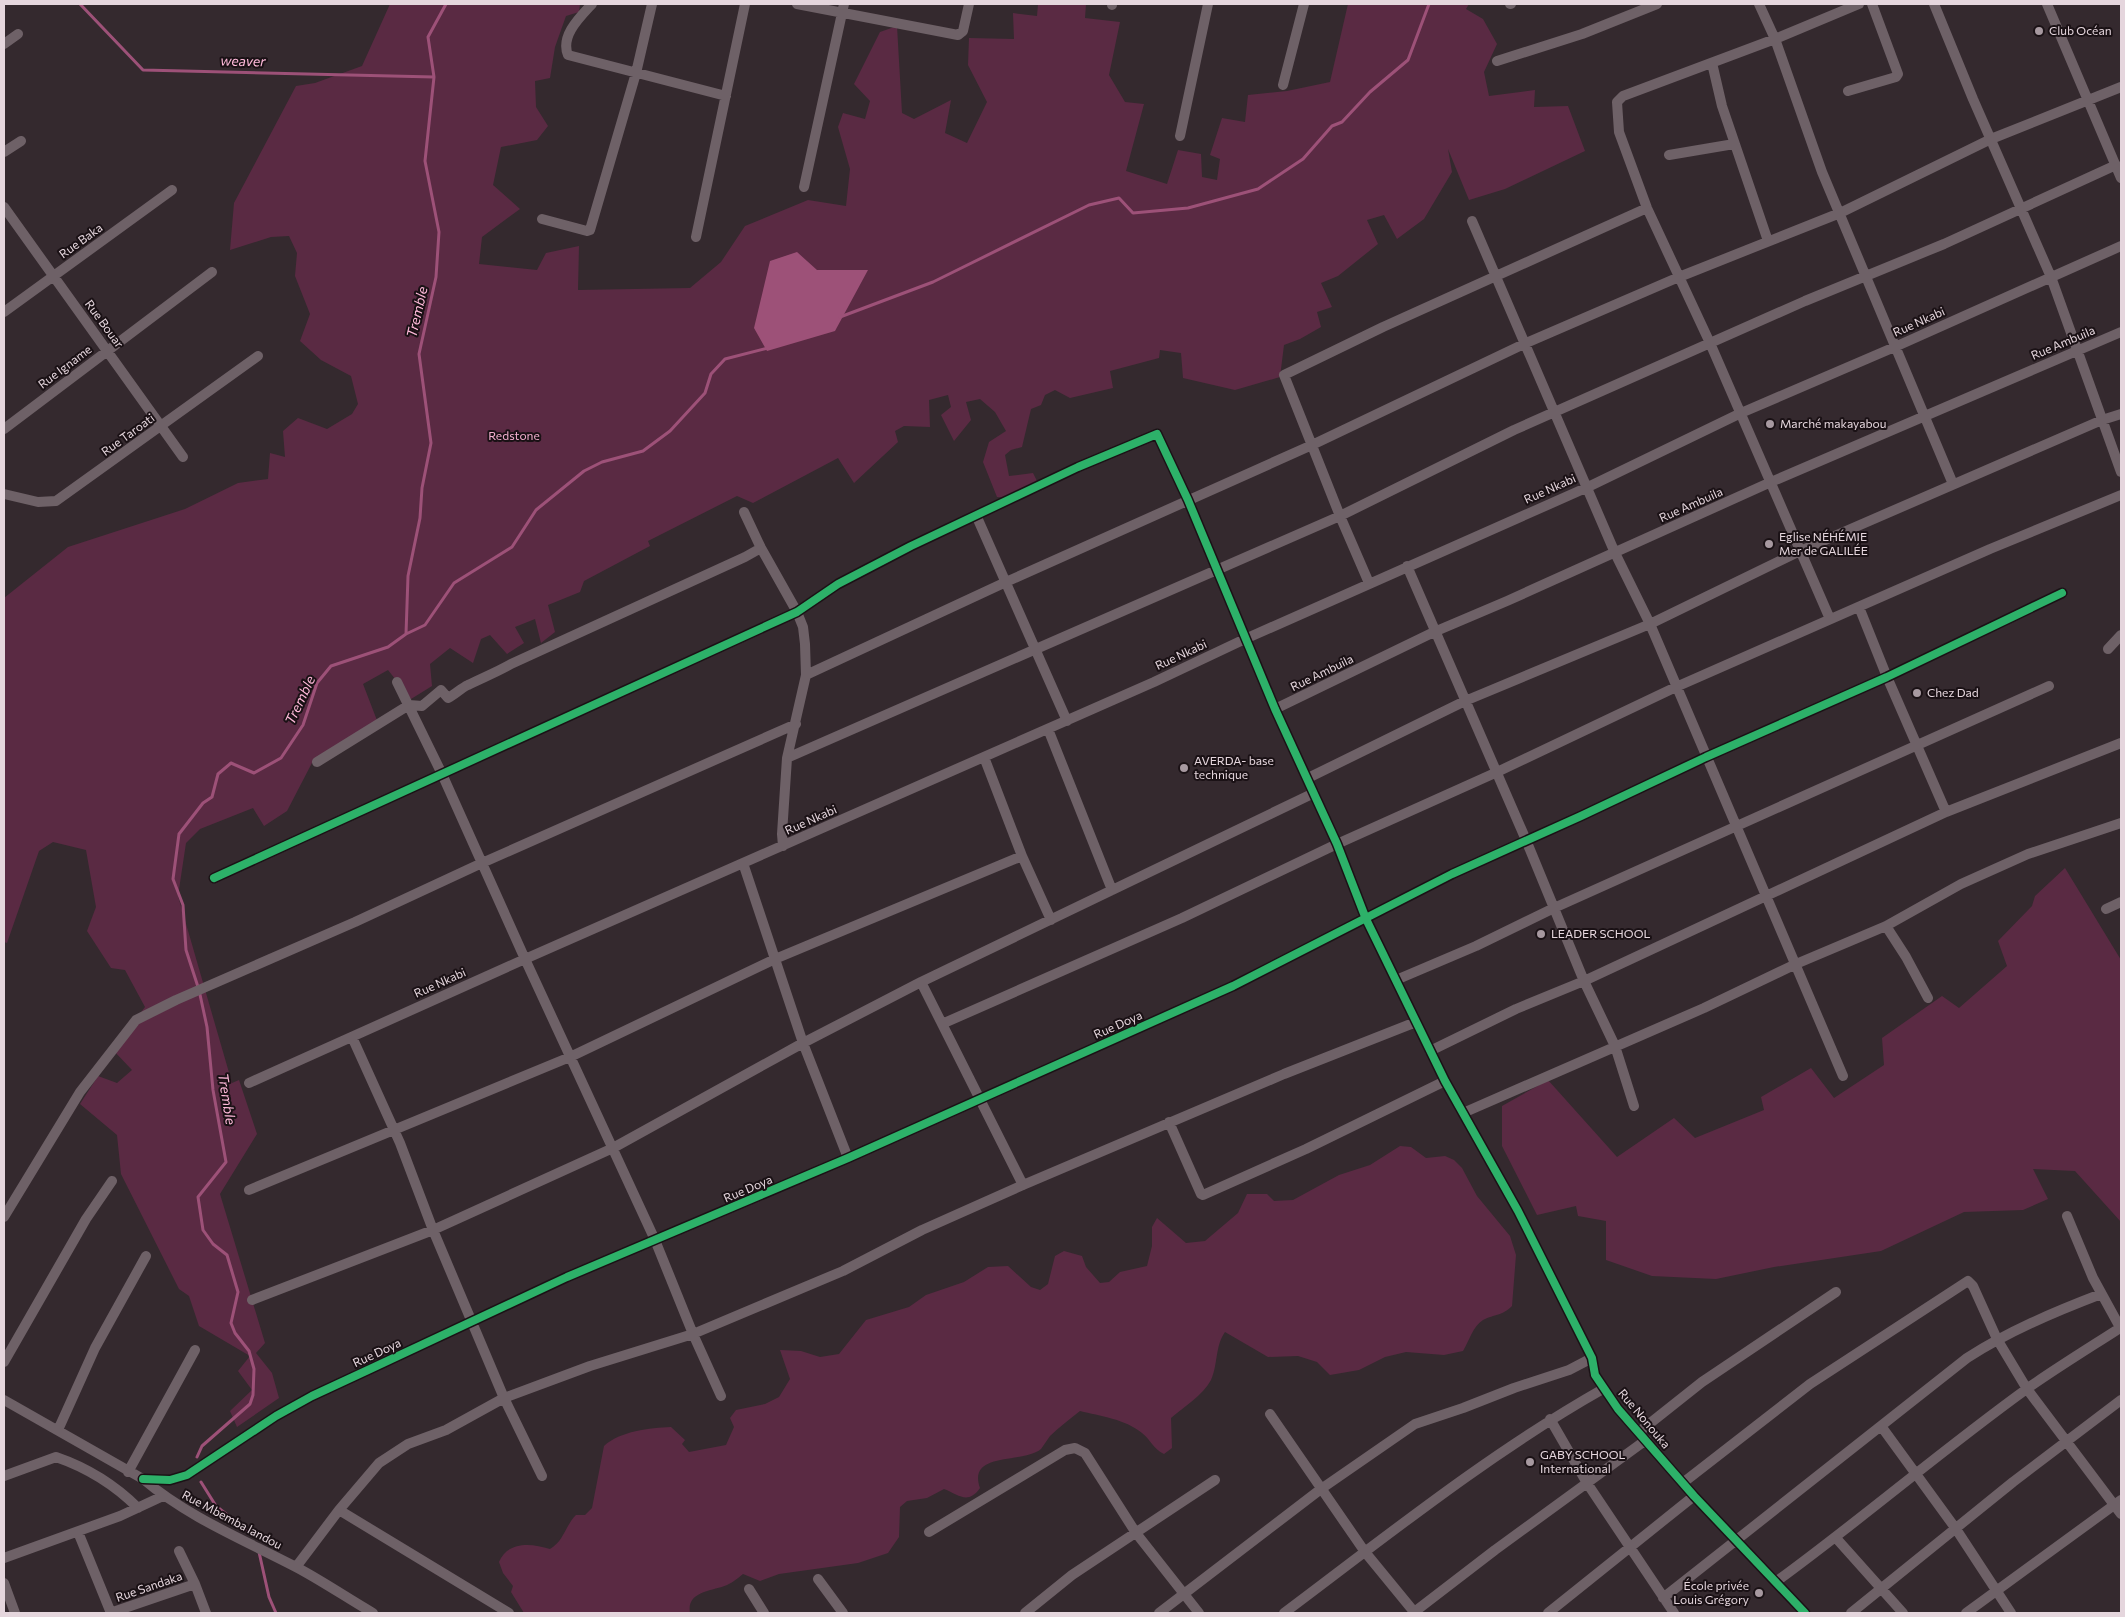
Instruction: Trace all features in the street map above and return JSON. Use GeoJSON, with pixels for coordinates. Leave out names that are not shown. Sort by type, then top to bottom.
{"type":"FeatureCollection","features":[{"type":"Feature","properties":{"kind":"street"},"geometry":{"type":"LineString","coordinates":[[592,4],[567,37],[566,49],[568,55],[726,96]]}},
{"type":"Feature","properties":{"kind":"street"},"geometry":{"type":"LineString","coordinates":[[542,219],[587,231],[590,230],[636,73],[652,4]]}},
{"type":"Feature","properties":{"kind":"street"},"geometry":{"type":"LineString","coordinates":[[696,238],[745,4]]}},
{"type":"Feature","properties":{"kind":"street"},"geometry":{"type":"LineString","coordinates":[[797,4],[843,8],[958,35],[963,31],[969,4]]}},
{"type":"Feature","properties":{"kind":"street"},"geometry":{"type":"LineString","coordinates":[[1180,136],[1208,4]]}},
{"type":"Feature","properties":{"kind":"street"},"geometry":{"type":"LineString","coordinates":[[1283,86],[1304,4]]}},
{"type":"Feature","properties":{"kind":"street"},"geometry":{"type":"LineString","coordinates":[[1497,61],[1582,34],[1657,4]]}},
{"type":"Feature","properties":{"kind":"street"},"geometry":{"type":"LineString","coordinates":[[1759,4],[1774,39],[1810,141],[1953,484]]}},
{"type":"Feature","properties":{"kind":"street"},"geometry":{"type":"LineString","coordinates":[[1830,619],[1741,413],[1647,208],[1619,132],[1617,102],[1624,96],[1774,39],[1859,4]]}},
{"type":"Feature","properties":{"kind":"street"},"geometry":{"type":"LineString","coordinates":[[1848,91],[1896,77],[1898,74],[1872,4]]}},
{"type":"Feature","properties":{"kind":"street"},"geometry":{"type":"LineString","coordinates":[[1934,4],[2052,277],[2121,472]]}},
{"type":"Feature","properties":{"kind":"street"},"geometry":{"type":"LineString","coordinates":[[2047,4],[2121,178]]}},
{"type":"Feature","properties":{"kind":"street"},"geometry":{"type":"LineString","coordinates":[[804,187],[843,8]]}},
{"type":"Feature","properties":{"kind":"street"},"geometry":{"type":"LineString","coordinates":[[4,44],[18,34]]}},
{"type":"Feature","properties":{"kind":"street"},"geometry":{"type":"LineString","coordinates":[[1712,63],[1722,106],[1768,241]]}},
{"type":"Feature","properties":{"kind":"street"},"geometry":{"type":"LineString","coordinates":[[806,675],[1006,582],[1312,445],[1524,344],[1679,277],[1840,213],[1991,139],[2121,87]]}},
{"type":"Feature","properties":{"kind":"street"},"geometry":{"type":"LineString","coordinates":[[4,152],[21,141]]}},
{"type":"Feature","properties":{"kind":"street"},"geometry":{"type":"LineString","coordinates":[[1669,155],[1734,144]]}},
{"type":"Feature","properties":{"kind":"street"},"geometry":{"type":"LineString","coordinates":[[787,758],[1340,516],[1462,455],[1710,344],[1944,244],[2116,165]]}},
{"type":"Feature","properties":{"kind":"street","name":"Rue Baka"},"geometry":{"type":"LineString","coordinates":[[4,312],[172,190]]}},
{"type":"Feature","properties":{"kind":"street","name":"Rue Bouar"},"geometry":{"type":"LineString","coordinates":[[4,207],[183,457]]}},
{"type":"Feature","properties":{"kind":"street"},"geometry":{"type":"LineString","coordinates":[[1369,583],[1284,377],[1285,374],[1383,327],[1647,208]]}},
{"type":"Feature","properties":{"kind":"street"},"geometry":{"type":"LineString","coordinates":[[1472,221],[1615,552],[1650,624],[1843,1076]]}},
{"type":"Feature","properties":{"kind":"street","name":"Rue Nkabi"},"geometry":{"type":"LineString","coordinates":[[249,1083],[525,959],[1067,721],[1369,583],[1588,487],[1741,413],[2121,246]]}},
{"type":"Feature","properties":{"kind":"street","name":"Rue Igname"},"geometry":{"type":"LineString","coordinates":[[4,429],[212,272]]}},
{"type":"Feature","properties":{"kind":"street","name":"Rue Ambuila"},"geometry":{"type":"LineString","coordinates":[[1275,709],[1434,632],[1770,482],[2121,332]]}},
{"type":"Feature","properties":{"kind":"street","name":"Rue Taroati"},"geometry":{"type":"LineString","coordinates":[[4,494],[38,502],[56,501],[258,356]]}},
{"type":"Feature","properties":{"kind":"street"},"geometry":{"type":"LineString","coordinates":[[1308,778],[1465,700],[1650,624],[1800,551],[2102,420],[2121,414]]}},
{"type":"Feature","properties":{"kind":"street","name":"Rue Nonouka"},"geometry":{"type":"LineString","coordinates":[[976,515],[1154,434],[1159,436],[1188,500],[1275,709],[1337,844],[1366,919],[1445,1081],[1518,1211],[1592,1358],[1596,1374],[1618,1409],[1684,1482],[1694,1496],[1777,1581],[1805,1613]]}},
{"type":"Feature","properties":{"kind":"street"},"geometry":{"type":"LineString","coordinates":[[942,1024],[1182,918],[1676,687],[1990,549],[2121,495]]}},
{"type":"Feature","properties":{"kind":"street"},"geometry":{"type":"LineString","coordinates":[[744,512],[760,548],[797,612],[803,627],[805,644],[806,675],[787,758],[782,834],[783,846]]}},
{"type":"Feature","properties":{"kind":"street"},"geometry":{"type":"LineString","coordinates":[[214,878],[797,612],[838,584],[976,515],[1067,721]]}},
{"type":"Feature","properties":{"kind":"street"},"geometry":{"type":"LineString","coordinates":[[316,762],[409,705],[422,706],[441,690],[448,698],[466,685],[490,676],[511,664],[745,557],[760,548]]}},
{"type":"Feature","properties":{"kind":"street"},"geometry":{"type":"LineString","coordinates":[[1407,566],[1495,773],[1526,840],[1584,981],[1615,1046],[1634,1106]]}},
{"type":"Feature","properties":{"kind":"street","name":"Rue Doya"},"geometry":{"type":"LineString","coordinates":[[143,1480],[170,1480],[188,1475],[242,1438],[312,1396],[567,1277],[848,1158],[1233,986],[1452,874],[1706,756],[1887,677],[2062,593]]}},
{"type":"Feature","properties":{"kind":"street"},"geometry":{"type":"LineString","coordinates":[[1859,607],[1887,677],[1946,812]]}},
{"type":"Feature","properties":{"kind":"street"},"geometry":{"type":"LineString","coordinates":[[2108,649],[2121,635]]}},
{"type":"Feature","properties":{"kind":"street"},"geometry":{"type":"LineString","coordinates":[[397,682],[442,774],[570,1057],[656,1240],[693,1334],[721,1396]]}},
{"type":"Feature","properties":{"kind":"street"},"geometry":{"type":"LineString","coordinates":[[1396,980],[1476,946],[1554,908],[2050,686]]}},
{"type":"Feature","properties":{"kind":"street"},"geometry":{"type":"LineString","coordinates":[[4,1216],[80,1092],[136,1020],[176,1000],[346,926],[482,863],[796,724]]}},
{"type":"Feature","properties":{"kind":"street"},"geometry":{"type":"LineString","coordinates":[[1048,729],[1112,890]]}},
{"type":"Feature","properties":{"kind":"street"},"geometry":{"type":"LineString","coordinates":[[1430,1051],[1516,1009],[1584,981],[1946,812],[2121,743]]}},
{"type":"Feature","properties":{"kind":"street"},"geometry":{"type":"LineString","coordinates":[[984,757],[1022,856],[1051,920]]}},
{"type":"Feature","properties":{"kind":"street"},"geometry":{"type":"LineString","coordinates":[[252,1300],[433,1230],[612,1148],[803,1043],[921,982],[1314,793]]}},
{"type":"Feature","properties":{"kind":"street"},"geometry":{"type":"LineString","coordinates":[[1464,1113],[1704,1008],[1796,964],[1886,926],[1961,884],[2028,854],[2121,823]]}},
{"type":"Feature","properties":{"kind":"street"},"geometry":{"type":"LineString","coordinates":[[249,1190],[570,1057],[775,959],[1022,856]]}},
{"type":"Feature","properties":{"kind":"street"},"geometry":{"type":"LineString","coordinates":[[743,863],[803,1043],[848,1158]]}},
{"type":"Feature","properties":{"kind":"street"},"geometry":{"type":"LineString","coordinates":[[2106,909],[2121,902]]}},
{"type":"Feature","properties":{"kind":"street"},"geometry":{"type":"LineString","coordinates":[[1886,926],[1906,957],[1928,998]]}},
{"type":"Feature","properties":{"kind":"street"},"geometry":{"type":"LineString","coordinates":[[921,982],[1023,1185]]}},
{"type":"Feature","properties":{"kind":"street"},"geometry":{"type":"LineString","coordinates":[[296,1567],[339,1510],[385,1458],[408,1444],[446,1430],[504,1398],[590,1366],[693,1334],[843,1271],[922,1230],[1023,1185],[1169,1122],[1416,1022]]}},
{"type":"Feature","properties":{"kind":"street"},"geometry":{"type":"LineString","coordinates":[[352,1037],[394,1131],[433,1230],[504,1398],[542,1476]]}},
{"type":"Feature","properties":{"kind":"street"},"geometry":{"type":"LineString","coordinates":[[1169,1122],[1200,1194],[1203,1195],[1306,1149],[1445,1081]]}},
{"type":"Feature","properties":{"kind":"street"},"geometry":{"type":"LineString","coordinates":[[4,1362],[86,1219],[112,1181]]}},
{"type":"Feature","properties":{"kind":"street"},"geometry":{"type":"LineString","coordinates":[[1777,1581],[1836,1538],[1915,1474],[2027,1389],[2121,1328],[2101,1294],[2066,1216]]}},
{"type":"Feature","properties":{"kind":"street"},"geometry":{"type":"LineString","coordinates":[[58,1430],[95,1348],[146,1256]]}},
{"type":"Feature","properties":{"kind":"street"},"geometry":{"type":"LineString","coordinates":[[1684,1482],[1810,1384],[1968,1281],[1973,1286],[1997,1339],[2027,1389],[2118,1502],[2121,1514]]}},
{"type":"Feature","properties":{"kind":"street"},"geometry":{"type":"LineString","coordinates":[[1270,1414],[1365,1552],[1414,1613],[1495,1550],[1587,1483],[1643,1436],[1702,1382],[1836,1292]]}},
{"type":"Feature","properties":{"kind":"street"},"geometry":{"type":"LineString","coordinates":[[1663,1598],[1967,1358],[1997,1339],[2025,1328],[2043,1316],[2101,1294]]}},
{"type":"Feature","properties":{"kind":"street"},"geometry":{"type":"LineString","coordinates":[[128,1472],[195,1350]]}},
{"type":"Feature","properties":{"kind":"street"},"geometry":{"type":"LineString","coordinates":[[1159,1613],[1321,1489],[1415,1424],[1569,1370],[1592,1358]]}},
{"type":"Feature","properties":{"kind":"street"},"geometry":{"type":"LineString","coordinates":[[1284,1613],[1365,1552],[1550,1419],[1604,1388]]}},
{"type":"Feature","properties":{"kind":"street","name":"Rue Mbemba landou"},"geometry":{"type":"LineString","coordinates":[[4,1400],[143,1480],[162,1496],[186,1511],[296,1567],[372,1613]]}},
{"type":"Feature","properties":{"kind":"street"},"geometry":{"type":"LineString","coordinates":[[1851,1613],[2067,1440],[2121,1400]]}},
{"type":"Feature","properties":{"kind":"street"},"geometry":{"type":"LineString","coordinates":[[1550,1419],[1587,1483],[1663,1598],[1670,1612]]}},
{"type":"Feature","properties":{"kind":"street"},"geometry":{"type":"LineString","coordinates":[[1881,1426],[1956,1529],[2011,1613]]}},
{"type":"Feature","properties":{"kind":"street"},"geometry":{"type":"LineString","coordinates":[[929,1532],[1065,1450],[1075,1448],[1085,1453],[1136,1532],[1199,1613]]}},
{"type":"Feature","properties":{"kind":"street"},"geometry":{"type":"LineString","coordinates":[[4,1476],[56,1457],[94,1472],[122,1492],[138,1508]]}},
{"type":"Feature","properties":{"kind":"street"},"geometry":{"type":"LineString","coordinates":[[1025,1613],[1072,1575],[1215,1480]]}},
{"type":"Feature","properties":{"kind":"street"},"geometry":{"type":"LineString","coordinates":[[4,1558],[78,1532],[138,1508],[162,1496]]}},
{"type":"Feature","properties":{"kind":"street"},"geometry":{"type":"LineString","coordinates":[[1548,1613],[1694,1496]]}},
{"type":"Feature","properties":{"kind":"street"},"geometry":{"type":"LineString","coordinates":[[1966,1613],[2118,1502]]}},
{"type":"Feature","properties":{"kind":"street"},"geometry":{"type":"LineString","coordinates":[[339,1510],[509,1613]]}},
{"type":"Feature","properties":{"kind":"street"},"geometry":{"type":"LineString","coordinates":[[78,1532],[110,1613]]}},
{"type":"Feature","properties":{"kind":"street"},"geometry":{"type":"LineString","coordinates":[[1836,1538],[1903,1613]]}},
{"type":"Feature","properties":{"kind":"street"},"geometry":{"type":"LineString","coordinates":[[179,1551],[206,1613]]}},
{"type":"Feature","properties":{"kind":"street"},"geometry":{"type":"LineString","coordinates":[[818,1580],[843,1613]]}},
{"type":"Feature","properties":{"kind":"street"},"geometry":{"type":"LineString","coordinates":[[4,1583],[16,1613]]}},
{"type":"Feature","properties":{"kind":"street","name":"Rue Sandaka"},"geometry":{"type":"LineString","coordinates":[[110,1613],[195,1584]]}},
{"type":"Feature","properties":{"kind":"street"},"geometry":{"type":"LineString","coordinates":[[749,1589],[764,1613]]}},
{"type":"Feature","properties":{"kind":"green space","name":"Redstone"},"geometry":{"type":"Polygon","coordinates":[[[390,4],[580,4],[579,12],[566,16],[555,47],[550,78],[535,81],[536,107],[548,126],[537,140],[501,147],[493,185],[520,209],[482,237],[479,264],[537,270],[546,253],[579,246],[578,290],[690,288],[721,262],[745,226],[808,200],[846,206],[850,169],[838,127],[843,113],[865,119],[870,101],[854,84],[880,32],[897,26],[902,113],[914,119],[951,100],[945,133],[967,143],[987,102],[968,65],[969,38],[1014,39],[1013,13],[1037,16],[1038,4],[1086,4],[1085,18],[1120,22],[1109,75],[1125,102],[1144,104],[1126,171],[1167,184],[1178,150],[1201,154],[1202,177],[1217,180],[1220,159],[1210,155],[1222,118],[1245,122],[1248,95],[1287,91],[1330,82],[1348,4],[1469,4],[1466,9],[1483,19],[1497,44],[1484,72],[1489,96],[1535,90],[1534,107],[1568,106],[1585,151],[1505,189],[1469,200],[1448,149],[1452,172],[1424,219],[1397,239],[1384,215],[1367,220],[1378,244],[1338,276],[1321,283],[1332,307],[1317,312],[1321,327],[1300,339],[1284,345],[1280,377],[1235,390],[1183,378],[1181,353],[1160,350],[1159,358],[1110,371],[1113,388],[1070,398],[1055,390],[1045,395],[1041,405],[1031,409],[1022,447],[1011,450],[1005,455],[1009,476],[1033,473],[1039,485],[1008,498],[997,497],[983,462],[989,442],[1006,431],[995,412],[980,399],[966,402],[971,420],[954,441],[941,415],[951,407],[948,395],[929,400],[930,427],[904,426],[895,431],[898,442],[854,483],[838,458],[753,503],[737,496],[648,541],[650,546],[584,581],[580,592],[548,605],[555,632],[541,643],[535,619],[515,627],[524,643],[507,654],[490,635],[481,639],[473,663],[450,648],[430,664],[432,686],[411,699],[388,670],[363,684],[378,723],[314,759],[287,811],[264,826],[253,808],[200,829],[186,843],[178,896],[232,1083],[239,1080],[257,1134],[220,1194],[265,1343],[256,1353],[272,1373],[279,1398],[237,1427],[230,1411],[252,1390],[238,1371],[250,1356],[199,1326],[189,1296],[179,1289],[121,1174],[117,1135],[80,1104],[98,1076],[117,1083],[132,1070],[113,1050],[145,1007],[125,970],[111,968],[87,931],[96,907],[86,850],[53,842],[39,851],[7,943],[4,942],[4,598],[68,547],[185,509],[238,483],[268,479],[270,453],[285,457],[283,431],[298,418],[327,429],[352,414],[358,404],[351,376],[321,360],[300,341],[310,314],[295,276],[297,253],[289,236],[271,237],[230,250],[234,203],[296,86],[315,83],[362,66],[390,4]]]}},
{"type":"Feature","properties":{"kind":"green space"},"geometry":{"type":"Polygon","coordinates":[[[2065,868],[2121,960],[2121,1222],[2075,1171],[2033,1169],[2048,1199],[2023,1210],[1964,1212],[1881,1251],[1774,1267],[1716,1279],[1652,1276],[1606,1260],[1606,1221],[1578,1216],[1576,1206],[1537,1215],[1502,1146],[1502,1106],[1548,1080],[1617,1157],[1674,1118],[1695,1138],[1764,1110],[1761,1097],[1811,1068],[1834,1098],[1884,1065],[1882,1038],[1942,996],[1959,1008],[2007,966],[1998,941],[2032,906],[2035,896],[2065,868]]]}},
{"type":"Feature","properties":{"kind":"green space"},"geometry":{"type":"Polygon","coordinates":[[[1400,1146],[1411,1147],[1426,1158],[1445,1156],[1454,1160],[1462,1168],[1477,1196],[1510,1236],[1516,1255],[1512,1306],[1505,1312],[1483,1320],[1474,1330],[1463,1351],[1444,1355],[1406,1352],[1385,1357],[1359,1370],[1330,1375],[1317,1362],[1298,1356],[1268,1357],[1225,1332],[1208,1385],[1198,1396],[1171,1418],[1172,1448],[1164,1454],[1157,1450],[1142,1433],[1128,1424],[1080,1411],[1050,1436],[1041,1449],[1022,1456],[989,1463],[982,1468],[978,1476],[980,1488],[971,1496],[959,1496],[944,1489],[927,1498],[907,1501],[900,1507],[899,1537],[888,1553],[858,1563],[779,1574],[760,1581],[743,1574],[729,1584],[696,1596],[692,1600],[690,1613],[524,1613],[511,1592],[513,1586],[503,1573],[499,1562],[503,1555],[508,1550],[521,1545],[550,1549],[555,1546],[576,1515],[585,1515],[592,1508],[604,1446],[618,1437],[627,1434],[645,1429],[671,1427],[685,1440],[682,1444],[689,1452],[726,1445],[734,1427],[730,1418],[736,1410],[765,1404],[779,1397],[790,1379],[780,1350],[801,1351],[820,1357],[839,1354],[866,1320],[909,1307],[926,1295],[964,1282],[988,1267],[1008,1266],[1031,1287],[1040,1290],[1048,1284],[1055,1256],[1064,1251],[1082,1256],[1086,1267],[1100,1283],[1109,1282],[1120,1272],[1147,1266],[1152,1246],[1152,1227],[1157,1218],[1186,1243],[1205,1241],[1238,1213],[1247,1194],[1267,1194],[1274,1201],[1293,1200],[1339,1175],[1370,1165],[1400,1146]]]}},
{"type":"Feature","properties":{"kind":"shaded area"},"geometry":{"type":"Polygon","coordinates":[[[797,252],[817,270],[868,270],[835,331],[767,351],[754,328],[770,261],[797,252]]]}},
{"type":"Feature","properties":{"kind":"waterway","name":"weaver"},"geometry":{"type":"LineString","coordinates":[[80,4],[143,70],[434,77]]}},
{"type":"Feature","properties":{"kind":"waterway","name":"Tremble"},"geometry":{"type":"LineString","coordinates":[[197,1457],[202,1446],[250,1404],[253,1395],[254,1369],[249,1351],[235,1333],[231,1323],[238,1292],[227,1255],[213,1244],[203,1230],[198,1197],[226,1162],[213,1090],[207,1027],[199,990],[186,950],[183,905],[173,879],[179,834],[203,803],[212,797],[218,774],[231,763],[254,773],[281,758],[303,725],[317,683],[331,666],[388,647],[406,634],[408,576],[420,518],[422,488],[431,443],[419,354],[436,277],[439,232],[425,161],[434,77],[428,37],[446,4]]}},
{"type":"Feature","properties":{"kind":"waterway"},"geometry":{"type":"LineString","coordinates":[[840,317],[933,282],[1089,205],[1119,198],[1133,213],[1188,208],[1258,189],[1303,159],[1332,126],[1342,122],[1370,92],[1408,60],[1429,4]]}},
{"type":"Feature","properties":{"kind":"waterway"},"geometry":{"type":"LineString","coordinates":[[406,634],[425,625],[454,583],[512,547],[536,510],[584,471],[602,462],[643,451],[670,431],[705,393],[711,374],[725,359],[768,348]]}},
{"type":"Feature","properties":{"kind":"waterway","name":"Tremble"},"geometry":{"type":"LineString","coordinates":[[201,1482],[216,1506],[254,1536]]}},
{"type":"Feature","properties":{"kind":"waterway","name":"Tremble"},"geometry":{"type":"LineString","coordinates":[[259,1552],[269,1597],[276,1613]]}},
{"type":"Feature","properties":{"kind":"cycle path"},"geometry":{"type":"LineString","coordinates":[[214,878],[797,612],[838,584],[911,546],[1078,467],[1157,434],[1188,500],[1275,709],[1337,844],[1366,919],[1445,1081],[1518,1211],[1592,1358],[1595,1375],[1618,1409],[1694,1496],[1805,1613]]}},
{"type":"Feature","properties":{"kind":"cycle path"},"geometry":{"type":"LineString","coordinates":[[143,1479],[170,1480],[187,1475],[276,1416],[312,1396],[567,1277],[848,1158],[1233,986],[1452,874],[1706,757],[1887,677],[2062,593]]}},
{"type":"Feature","properties":{"kind":"place","name":"Club Océan"},"geometry":{"type":"Point","coordinates":[2039,31]}},
{"type":"Feature","properties":{"kind":"place","name":"Marché makayabou"},"geometry":{"type":"Point","coordinates":[1770,424]}},
{"type":"Feature","properties":{"kind":"place","name":"Eglise NÉHÉMIE Mer de GALILÉE"},"geometry":{"type":"Point","coordinates":[1769,544]}},
{"type":"Feature","properties":{"kind":"place","name":"Chez Dad"},"geometry":{"type":"Point","coordinates":[1917,693]}},
{"type":"Feature","properties":{"kind":"place","name":"AVERDA- base technique"},"geometry":{"type":"Point","coordinates":[1184,768]}},
{"type":"Feature","properties":{"kind":"place","name":"LEADER SCHOOL"},"geometry":{"type":"Point","coordinates":[1541,934]}},
{"type":"Feature","properties":{"kind":"place","name":"GABY SCHOOL International"},"geometry":{"type":"Point","coordinates":[1530,1462]}},
{"type":"Feature","properties":{"kind":"place","name":"École privée Louis Grégory"},"geometry":{"type":"Point","coordinates":[1759,1593]}}]}
